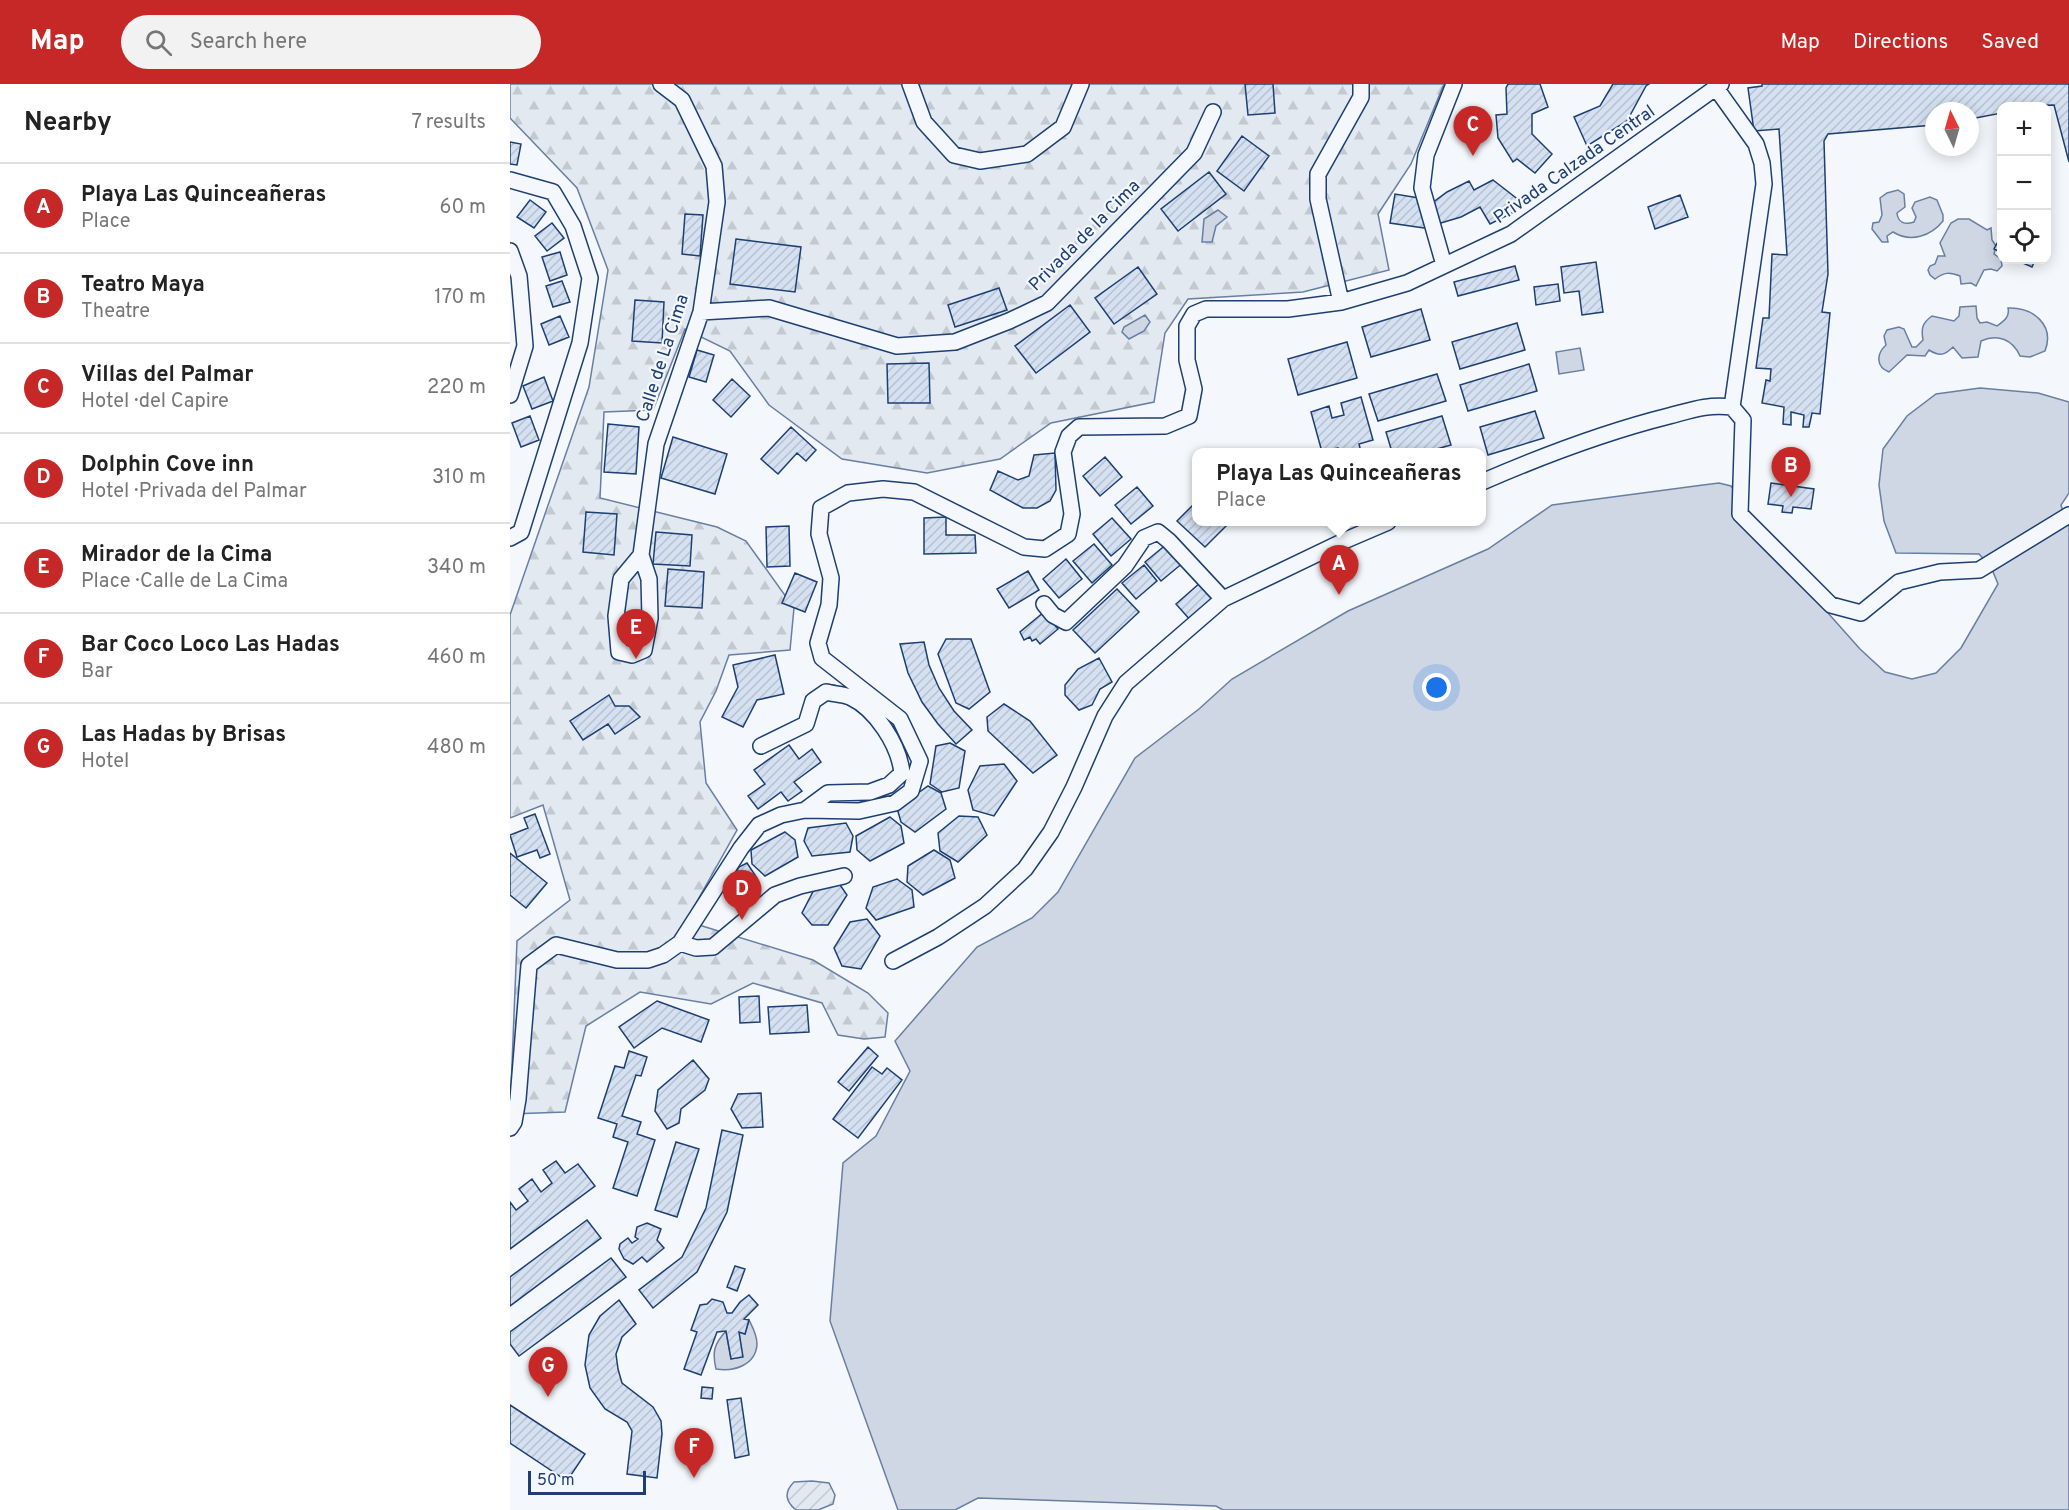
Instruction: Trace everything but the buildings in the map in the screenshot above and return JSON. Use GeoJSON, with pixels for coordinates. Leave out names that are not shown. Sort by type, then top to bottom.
{"type":"FeatureCollection","features":[{"type":"Feature","properties":{"kind":"street","name":"Calle de La Cima"},"geometry":{"type":"LineString","coordinates":[[641,555],[656,444],[701,312],[717,202],[714,166],[682,100],[661,84]]}},
{"type":"Feature","properties":{"kind":"street"},"geometry":{"type":"LineString","coordinates":[[910,84],[924,122],[954,155],[980,161],[1027,154],[1063,127],[1081,84]]}},
{"type":"Feature","properties":{"kind":"street"},"geometry":{"type":"LineString","coordinates":[[1341,302],[1318,199],[1318,174],[1361,97],[1361,84]]}},
{"type":"Feature","properties":{"kind":"street"},"geometry":{"type":"LineString","coordinates":[[1444,265],[1422,188],[1426,154],[1440,114],[1454,84]]}},
{"type":"Feature","properties":{"kind":"street"},"geometry":{"type":"LineString","coordinates":[[1719,86],[1756,144],[1762,163],[1764,184],[1732,407]]}},
{"type":"Feature","properties":{"kind":"street","name":"Privada Calzada Central"},"geometry":{"type":"LineString","coordinates":[[805,810],[859,811],[895,804],[911,791],[920,761],[900,719],[822,658],[818,643],[829,605],[831,578],[819,534],[821,508],[848,493],[883,489],[914,492],[1024,547],[1045,549],[1068,534],[1072,514],[1063,452],[1069,436],[1079,427],[1166,426],[1189,416],[1194,389],[1187,360],[1187,326],[1194,314],[1206,309],[1287,309],[1341,302],[1407,283],[1510,234],[1719,86]]}},
{"type":"Feature","properties":{"kind":"street","name":"Privada de la Cima"},"geometry":{"type":"LineString","coordinates":[[701,312],[769,308],[897,346],[955,342],[1010,321],[1047,303],[1194,153],[1214,112]]}},
{"type":"Feature","properties":{"kind":"street"},"geometry":{"type":"LineString","coordinates":[[510,180],[553,192],[573,226],[590,278],[580,343],[521,532],[510,538]]}},
{"type":"Feature","properties":{"kind":"street"},"geometry":{"type":"LineString","coordinates":[[510,251],[519,276],[525,346],[510,395]]}},
{"type":"Feature","properties":{"kind":"street"},"geometry":{"type":"LineString","coordinates":[[1486,480],[1633,425],[1713,405],[1732,407],[1743,420],[1740,514],[1831,605],[1861,613],[1899,582],[1940,572],[1979,570],[2069,515]]}},
{"type":"Feature","properties":{"kind":"street"},"geometry":{"type":"LineString","coordinates":[[892,961],[938,937],[985,906],[1025,869],[1051,832],[1074,787],[1105,716],[1126,683],[1223,599],[1379,526]]}},
{"type":"Feature","properties":{"kind":"street"},"geometry":{"type":"LineString","coordinates":[[1044,604],[1053,615],[1066,622],[1125,566],[1144,538],[1158,532],[1223,599]]}},
{"type":"Feature","properties":{"kind":"street"},"geometry":{"type":"LineString","coordinates":[[641,555],[649,579],[650,618],[644,650],[632,655],[619,652],[616,616],[621,579],[641,555]]}},
{"type":"Feature","properties":{"kind":"street"},"geometry":{"type":"LineString","coordinates":[[510,1128],[514,1122],[518,1099],[529,965],[556,945],[617,960],[648,960],[663,955],[680,943],[741,848],[759,825],[781,815],[805,810],[828,793],[870,792],[889,785],[902,773],[900,758],[878,718],[850,697],[826,692],[813,701],[806,724],[761,746]]}},
{"type":"Feature","properties":{"kind":"street"},"geometry":{"type":"LineString","coordinates":[[680,943],[696,948],[713,947],[775,895],[800,886],[844,876]]}},
{"type":"Feature","properties":{"kind":"green space"},"geometry":{"type":"Polygon","coordinates":[[[510,84],[1444,84],[1411,164],[1378,214],[1389,270],[1303,292],[1188,299],[1165,333],[1154,402],[1051,423],[1000,459],[927,473],[842,459],[769,405],[730,351],[685,329],[653,410],[604,412],[600,498],[717,527],[746,541],[794,608],[790,650],[729,655],[716,691],[700,722],[706,783],[737,830],[686,921],[813,960],[868,993],[888,1013],[885,1037],[864,1039],[838,1035],[822,1003],[753,983],[711,1004],[640,992],[586,1026],[565,1112],[510,1114],[517,941],[570,900],[543,805],[510,818],[510,615],[589,387],[608,270],[577,188],[510,118],[510,84]]]}},
{"type":"Feature","properties":{"kind":"green space"},"geometry":{"type":"Polygon","coordinates":[[[794,1482],[829,1483],[835,1495],[833,1504],[818,1510],[796,1510],[788,1500],[789,1489],[794,1482]]]}},
{"type":"Feature","properties":{"kind":"shaded area"},"geometry":{"type":"Polygon","coordinates":[[[1898,190],[1904,194],[1905,207],[1897,213],[1900,221],[1914,222],[1916,217],[1912,208],[1915,202],[1930,197],[1937,200],[1943,221],[1927,234],[1907,237],[1893,232],[1887,236],[1888,242],[1882,242],[1872,229],[1873,223],[1879,222],[1882,215],[1880,198],[1898,190]]]}},
{"type":"Feature","properties":{"kind":"shaded area"},"geometry":{"type":"Polygon","coordinates":[[[1218,210],[1227,217],[1216,226],[1212,242],[1202,242],[1204,219],[1218,210]]]}},
{"type":"Feature","properties":{"kind":"shaded area"},"geometry":{"type":"Polygon","coordinates":[[[1958,219],[1969,219],[1987,230],[1991,228],[1992,240],[1996,246],[1994,254],[1997,256],[1997,264],[2002,266],[1997,271],[1984,270],[1976,286],[1971,283],[1961,284],[1960,276],[1953,274],[1947,273],[1935,279],[1928,270],[1935,264],[1938,256],[1945,256],[1940,243],[1951,223],[1958,219]]]}},
{"type":"Feature","properties":{"kind":"shaded area"},"geometry":{"type":"Polygon","coordinates":[[[1976,306],[1980,323],[1987,322],[1997,326],[2007,316],[2008,308],[2017,308],[2033,314],[2040,319],[2047,333],[2045,351],[2030,357],[2020,356],[2009,342],[1993,338],[1981,341],[1978,357],[1962,358],[1953,347],[1942,354],[1929,350],[1925,356],[1907,355],[1889,372],[1880,364],[1879,356],[1886,345],[1884,336],[1887,330],[1899,327],[1904,329],[1912,347],[1916,347],[1923,340],[1924,324],[1932,316],[1954,321],[1959,316],[1960,307],[1976,306]]]}},
{"type":"Feature","properties":{"kind":"shaded area"},"geometry":{"type":"Polygon","coordinates":[[[1145,315],[1150,322],[1144,331],[1129,339],[1122,332],[1124,327],[1145,315]]]}},
{"type":"Feature","properties":{"kind":"shaded area"},"geometry":{"type":"Polygon","coordinates":[[[1580,348],[1584,370],[1559,374],[1556,352],[1580,348]]]}},
{"type":"Feature","properties":{"kind":"shaded area"},"geometry":{"type":"Polygon","coordinates":[[[1980,388],[2038,393],[2069,402],[2069,493],[2061,505],[2064,515],[2069,517],[2069,1510],[1223,1510],[1216,1506],[978,1498],[955,1510],[898,1510],[830,1321],[843,1163],[876,1136],[910,1071],[895,1041],[977,947],[1032,918],[1058,892],[1135,758],[1199,709],[1232,679],[1348,611],[1488,549],[1552,505],[1719,483],[1731,486],[1796,577],[1860,649],[1885,672],[1912,679],[1936,673],[1961,648],[1998,584],[1991,567],[1979,554],[1896,553],[1884,521],[1879,485],[1883,449],[1907,416],[1936,394],[1980,388]]]}},
{"type":"Feature","properties":{"kind":"shaded area"},"geometry":{"type":"Polygon","coordinates":[[[749,1320],[757,1341],[753,1357],[737,1368],[716,1369],[715,1348],[726,1331],[731,1359],[742,1357],[739,1332],[745,1334],[749,1320]]]}},
{"type":"Feature","properties":{"kind":"place","name":"Villas del Palmar"},"geometry":{"type":"Point","coordinates":[1473,156]}},
{"type":"Feature","properties":{"kind":"place","name":"Teatro Maya"},"geometry":{"type":"Point","coordinates":[1791,497]}},
{"type":"Feature","properties":{"kind":"place","name":"Playa Las Quinceañeras"},"geometry":{"type":"Point","coordinates":[1339,595]}},
{"type":"Feature","properties":{"kind":"place","name":"Mirador de la Cima"},"geometry":{"type":"Point","coordinates":[636,659]}},
{"type":"Feature","properties":{"kind":"place","name":"Dolphin Cove inn"},"geometry":{"type":"Point","coordinates":[742,920]}},
{"type":"Feature","properties":{"kind":"place","name":"Las Hadas by Brisas"},"geometry":{"type":"Point","coordinates":[548,1397]}},
{"type":"Feature","properties":{"kind":"place","name":"Bar Coco Loco Las Hadas"},"geometry":{"type":"Point","coordinates":[694,1478]}}]}
